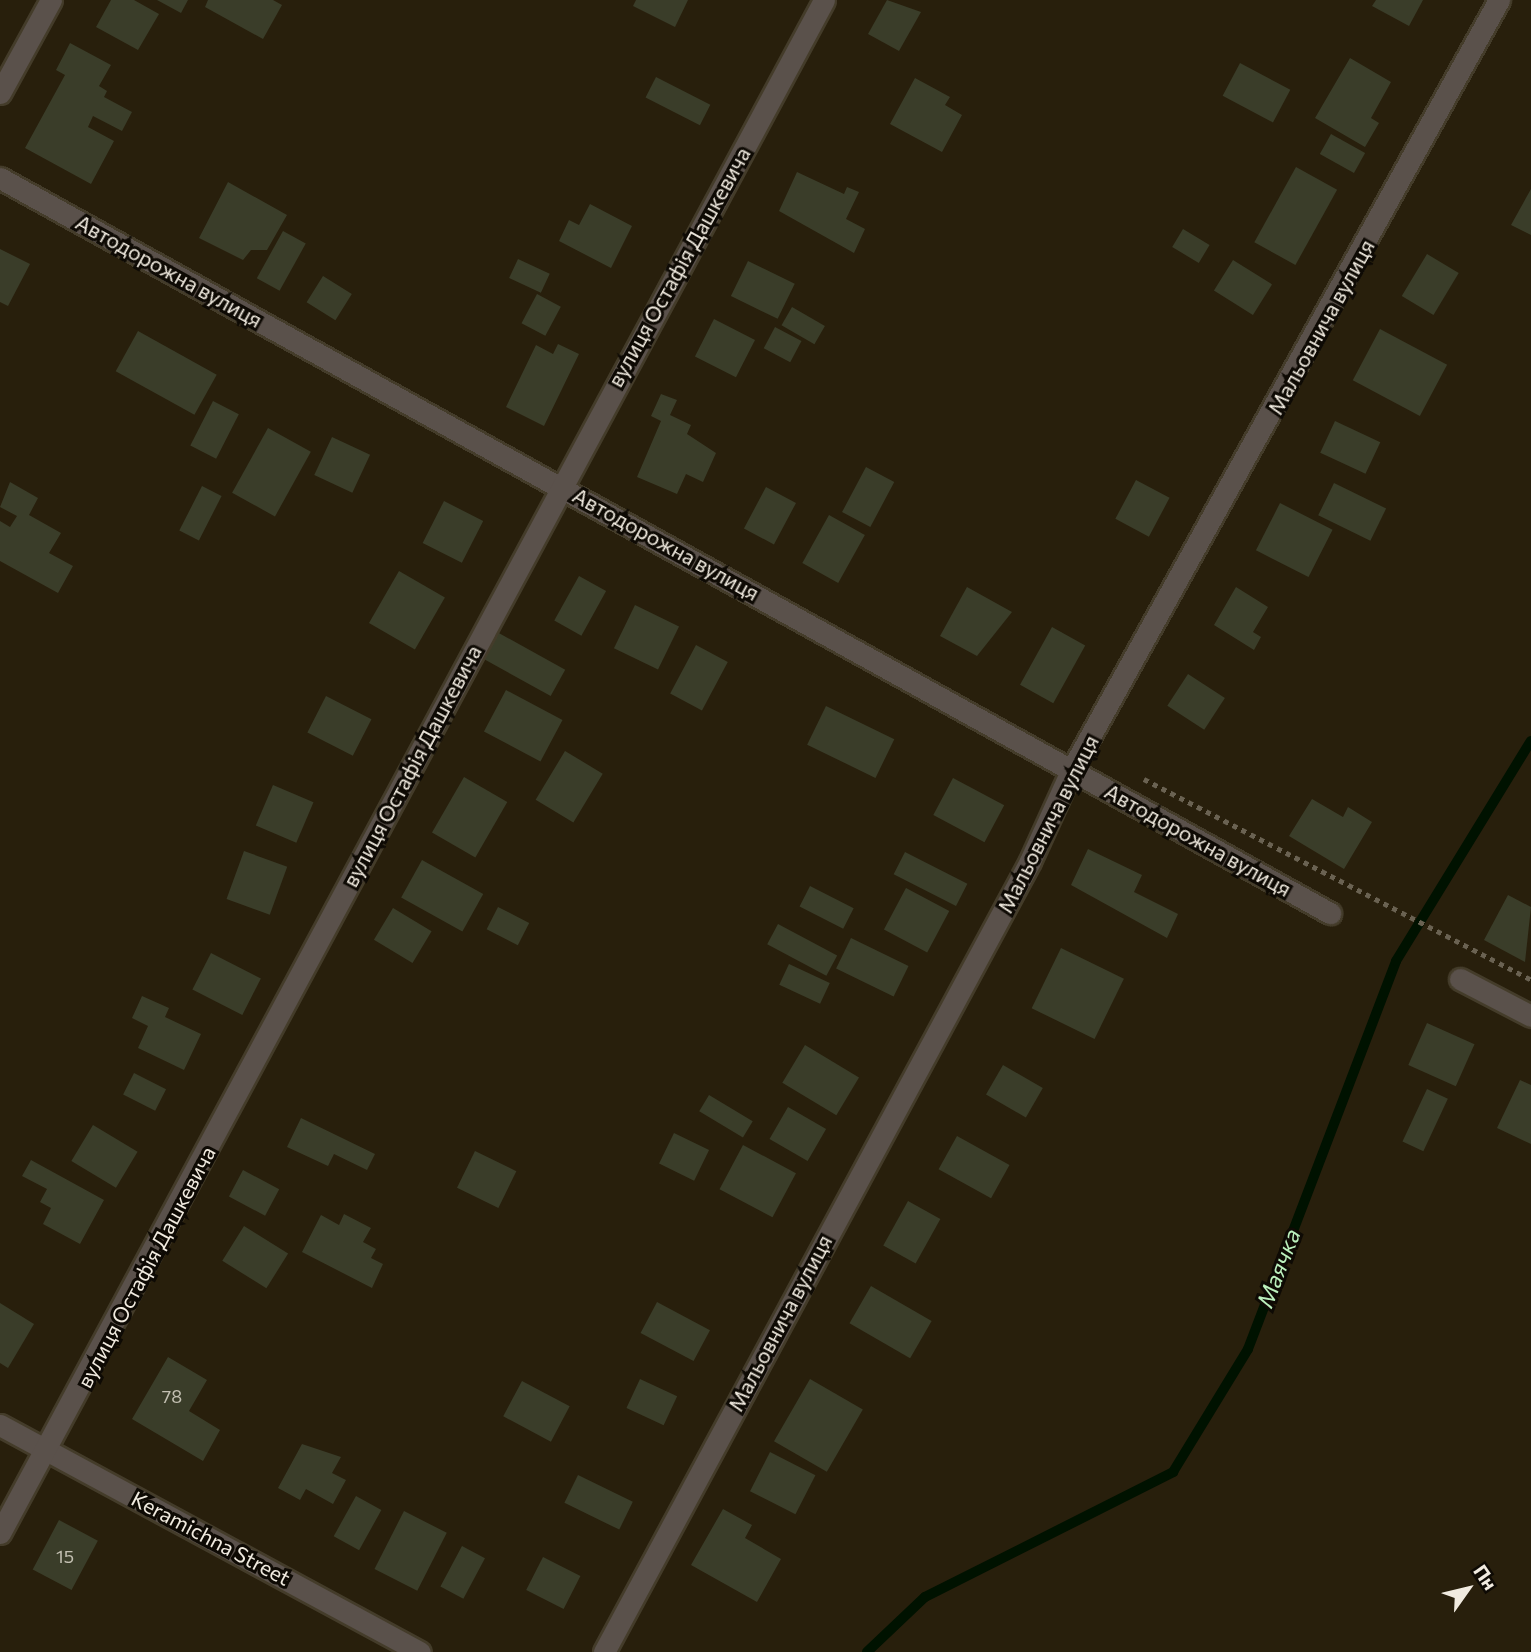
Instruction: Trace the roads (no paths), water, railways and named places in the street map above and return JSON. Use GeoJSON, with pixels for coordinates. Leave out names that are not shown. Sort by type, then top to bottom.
{"type":"FeatureCollection","features":[{"type":"Feature","properties":{"kind":"street"},"geometry":{"type":"LineString","coordinates":[[0,93],[51,0]]}},
{"type":"Feature","properties":{"kind":"street","name":"вулиця Остафія Дашкевича"},"geometry":{"type":"LineString","coordinates":[[0,1533],[48,1451],[561,485],[824,0]]}},
{"type":"Feature","properties":{"kind":"street","name":"Мальовнича вулиця"},"geometry":{"type":"LineString","coordinates":[[604,1652],[1030,860],[1072,769],[1499,0]]}},
{"type":"Feature","properties":{"kind":"street","name":"Автодорожна вулиця"},"geometry":{"type":"LineString","coordinates":[[0,178],[561,485],[1330,913]]}},
{"type":"Feature","properties":{"kind":"street"},"geometry":{"type":"LineString","coordinates":[[1460,979],[1531,1016]]}},
{"type":"Feature","properties":{"kind":"street","name":"Keramichna Street"},"geometry":{"type":"LineString","coordinates":[[0,1425],[421,1652]]}},
{"type":"Feature","properties":{"kind":"waterway","name":"Маячка"},"geometry":{"type":"LineString","coordinates":[[867,1652],[925,1597],[1173,1472],[1248,1349],[1396,961],[1531,741]]}}]}
